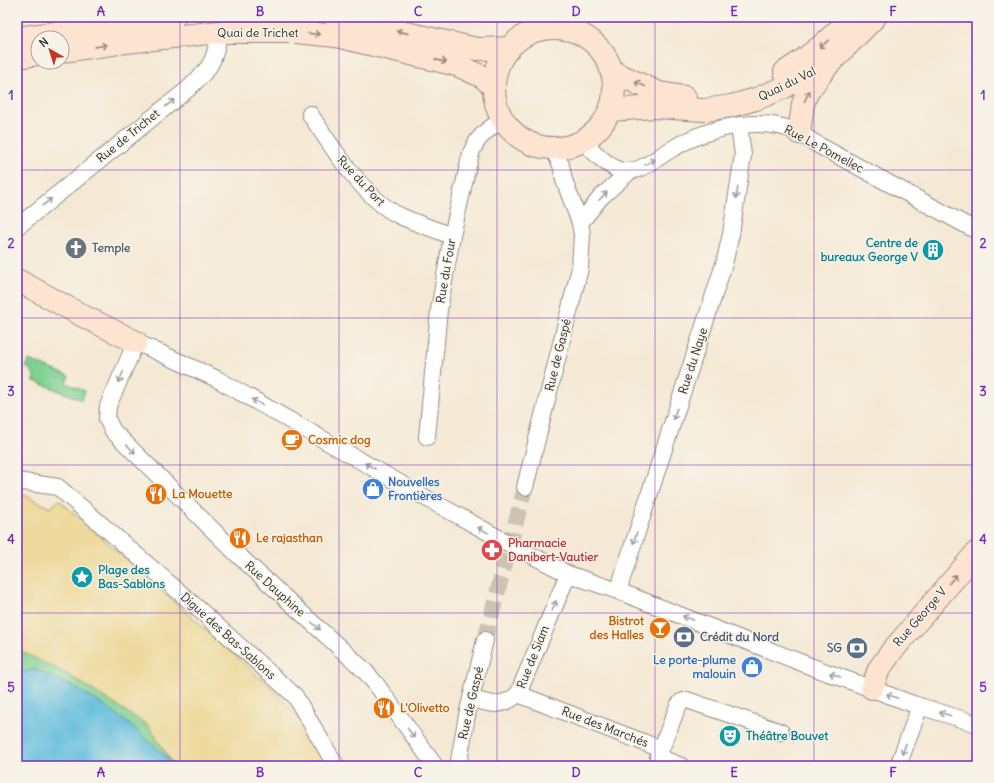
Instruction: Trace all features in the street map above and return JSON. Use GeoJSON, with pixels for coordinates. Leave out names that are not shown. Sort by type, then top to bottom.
{"type":"FeatureCollection","features":[{"type":"Feature","properties":{"kind":"main road"},"geometry":{"type":"LineString","coordinates":[[17,38],[174,17]]}},
{"type":"Feature","properties":{"kind":"main road"},"geometry":{"type":"LineString","coordinates":[[335,17],[477,49],[509,48]]}},
{"type":"Feature","properties":{"kind":"main road","name":"Quai du Val"},"geometry":{"type":"LineString","coordinates":[[611,71],[659,93],[691,98],[728,94],[767,83],[793,67],[825,43],[852,17]]}},
{"type":"Feature","properties":{"kind":"main road","name":"Quai du Val"},"geometry":{"type":"LineString","coordinates":[[609,110],[656,107],[704,110],[756,100],[785,88],[807,73],[829,64],[875,17]]}},
{"type":"Feature","properties":{"kind":"main road"},"geometry":{"type":"LineString","coordinates":[[546,29],[568,30],[582,36],[596,45],[607,61],[611,71],[614,90],[609,110],[598,128],[591,135],[572,144],[552,147],[540,146],[524,139],[510,129],[503,120],[496,104],[494,87],[500,62],[509,48],[526,35],[536,31],[546,29]]}},
{"type":"Feature","properties":{"kind":"main road","name":"Quai de Trichet"},"geometry":{"type":"LineString","coordinates":[[70,50],[219,32],[296,32],[336,36],[457,65],[483,77],[494,87]]}},
{"type":"Feature","properties":{"kind":"main road"},"geometry":{"type":"LineString","coordinates":[[17,57],[30,55]]}},
{"type":"Feature","properties":{"kind":"main road"},"geometry":{"type":"LineString","coordinates":[[799,133],[803,104],[807,93],[829,64]]}},
{"type":"Feature","properties":{"kind":"main road"},"geometry":{"type":"LineString","coordinates":[[17,280],[91,320],[136,342]]}},
{"type":"Feature","properties":{"kind":"main road","name":"Rue George V"},"geometry":{"type":"LineString","coordinates":[[872,688],[879,669],[892,651],[977,552]]}},
{"type":"Feature","properties":{"kind":"street","name":"Rue de Trichet"},"geometry":{"type":"LineString","coordinates":[[17,227],[188,89],[208,69],[217,52],[219,32]]}},
{"type":"Feature","properties":{"kind":"street","name":"Rue du Port"},"geometry":{"type":"LineString","coordinates":[[310,114],[343,162],[366,188],[387,208],[407,219],[452,236]]}},
{"type":"Feature","properties":{"kind":"street","name":"Rue du Four"},"geometry":{"type":"LineString","coordinates":[[427,437],[439,310],[452,236],[472,148],[486,132],[503,120]]}},
{"type":"Feature","properties":{"kind":"street","name":"Rue Le Pomellec"},"geometry":{"type":"LineString","coordinates":[[630,171],[641,167],[697,136],[714,130],[760,124],[780,126],[799,133],[820,146],[977,231]]}},
{"type":"Feature","properties":{"kind":"street","name":"Rue du Naye"},"geometry":{"type":"LineString","coordinates":[[618,591],[728,251],[743,155],[739,126]]}},
{"type":"Feature","properties":{"kind":"street"},"geometry":{"type":"LineString","coordinates":[[582,140],[612,166],[621,171],[630,171]]}},
{"type":"Feature","properties":{"kind":"street","name":"Rue de Gaspé"},"geometry":{"type":"LineString","coordinates":[[525,487],[580,268],[582,235],[580,223],[560,165],[552,147]]}},
{"type":"Feature","properties":{"kind":"street"},"geometry":{"type":"LineString","coordinates":[[580,223],[601,197],[630,171]]}},
{"type":"Feature","properties":{"kind":"street"},"geometry":{"type":"LineString","coordinates":[[136,342],[217,379],[420,495],[568,574],[618,591],[815,668],[920,706],[977,724]]}},
{"type":"Feature","properties":{"kind":"street","name":"Rue Dauphine"},"geometry":{"type":"LineString","coordinates":[[136,342],[108,406],[107,419],[113,431],[238,556],[363,669],[376,684],[435,766]]}},
{"type":"Feature","properties":{"kind":"street","name":"Digue des Bas-Sablons"},"geometry":{"type":"LineString","coordinates":[[17,481],[58,487],[199,609],[295,696],[336,766]]}},
{"type":"Feature","properties":{"kind":"street","name":"Rue de Siam"},"geometry":{"type":"LineString","coordinates":[[471,698],[487,703],[501,703],[508,702],[518,694],[568,574]]}},
{"type":"Feature","properties":{"kind":"street","name":"Rue de Gaspé"},"geometry":{"type":"LineString","coordinates":[[458,766],[471,698],[485,640]]}},
{"type":"Feature","properties":{"kind":"street","name":"Rue des Marchés"},"geometry":{"type":"LineString","coordinates":[[518,694],[661,749],[658,757],[681,766]]}},
{"type":"Feature","properties":{"kind":"street"},"geometry":{"type":"LineString","coordinates":[[661,749],[678,706],[681,702],[687,700],[781,732]]}},
{"type":"Feature","properties":{"kind":"street"},"geometry":{"type":"LineString","coordinates":[[898,766],[920,706]]}},
{"type":"Feature","properties":{"kind":"green space"},"geometry":{"type":"Polygon","coordinates":[[[29,360],[69,376],[66,383],[85,391],[82,400],[34,381],[33,373],[26,367],[29,360]]]}},
{"type":"Feature","properties":{"kind":"green space"},"geometry":{"type":"Polygon","coordinates":[[[17,648],[69,675],[149,726],[173,766],[17,766],[17,648]]]}},
{"type":"Feature","properties":{"kind":"sand","name":"Plage des Bas-Sablons"},"geometry":{"type":"Polygon","coordinates":[[[17,491],[50,508],[59,500],[265,682],[289,706],[315,740],[329,766],[174,766],[149,726],[69,675],[17,649],[17,491]]]}},
{"type":"Feature","properties":{"kind":"water"},"geometry":{"type":"Polygon","coordinates":[[[35,669],[71,686],[113,712],[139,732],[175,766],[17,766],[17,674],[35,669]]]}},
{"type":"Feature","properties":{"kind":"tunnel"},"geometry":{"type":"LineString","coordinates":[[485,640],[525,487]]}},
{"type":"Feature","properties":{"kind":"place","name":"Temple"},"geometry":{"type":"Point","coordinates":[76,248]}},
{"type":"Feature","properties":{"kind":"place","name":"Centre de bureaux George V"},"geometry":{"type":"Point","coordinates":[933,250]}},
{"type":"Feature","properties":{"kind":"place","name":"Cosmic dog"},"geometry":{"type":"Point","coordinates":[292,440]}},
{"type":"Feature","properties":{"kind":"place","name":"Nouvelles Frontières"},"geometry":{"type":"Point","coordinates":[373,489]}},
{"type":"Feature","properties":{"kind":"place","name":"La Mouette"},"geometry":{"type":"Point","coordinates":[156,494]}},
{"type":"Feature","properties":{"kind":"place","name":"Le rajasthan"},"geometry":{"type":"Point","coordinates":[240,538]}},
{"type":"Feature","properties":{"kind":"place","name":"Pharmacie Danibert-Vautier"},"geometry":{"type":"Point","coordinates":[492,550]}},
{"type":"Feature","properties":{"kind":"place","name":"Plage des Bas-Sablons"},"geometry":{"type":"Point","coordinates":[82,577]}},
{"type":"Feature","properties":{"kind":"place","name":"Bistrot des Halles"},"geometry":{"type":"Point","coordinates":[660,628]}},
{"type":"Feature","properties":{"kind":"place","name":"Crédit du Nord"},"geometry":{"type":"Point","coordinates":[684,637]}},
{"type":"Feature","properties":{"kind":"place","name":"SG"},"geometry":{"type":"Point","coordinates":[857,648]}},
{"type":"Feature","properties":{"kind":"place","name":"Le porte-plume malouin"},"geometry":{"type":"Point","coordinates":[752,667]}},
{"type":"Feature","properties":{"kind":"place","name":"L'Olivetto"},"geometry":{"type":"Point","coordinates":[384,708]}},
{"type":"Feature","properties":{"kind":"place","name":"Théâtre Bouvet"},"geometry":{"type":"Point","coordinates":[730,736]}}]}
